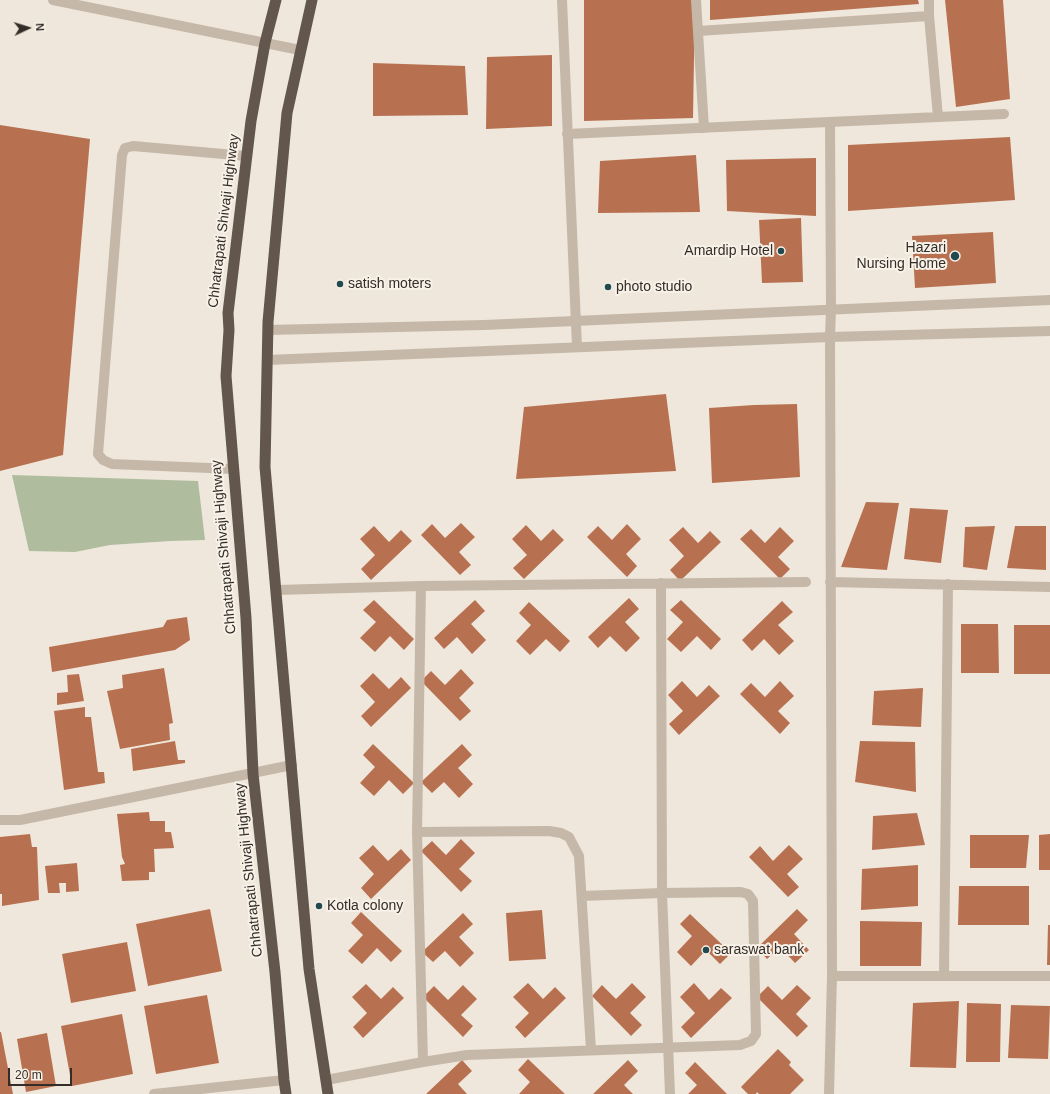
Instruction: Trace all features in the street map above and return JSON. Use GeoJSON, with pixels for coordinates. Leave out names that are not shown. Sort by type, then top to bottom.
{"type":"FeatureCollection","features":[{"type":"Feature","properties":{"kind":"highway","name":"Chhatrapati Shivaji Highway"},"geometry":{"type":"LineString","coordinates":[[276,0],[265,43],[246,156],[228,313],[229,330],[226,376],[246,618],[253,774],[275,972],[286,1094]]}},
{"type":"Feature","properties":{"kind":"highway"},"geometry":{"type":"LineString","coordinates":[[312,0],[287,113],[268,330],[265,467],[309,969],[328,1094]]}},
{"type":"Feature","properties":{"kind":"street"},"geometry":{"type":"LineString","coordinates":[[53,0],[300,50]]}},
{"type":"Feature","properties":{"kind":"street"},"geometry":{"type":"LineString","coordinates":[[562,0],[577,347]]}},
{"type":"Feature","properties":{"kind":"street"},"geometry":{"type":"LineString","coordinates":[[696,0],[704,128]]}},
{"type":"Feature","properties":{"kind":"street"},"geometry":{"type":"LineString","coordinates":[[929,0],[929,16],[938,117]]}},
{"type":"Feature","properties":{"kind":"street"},"geometry":{"type":"LineString","coordinates":[[698,31],[929,16]]}},
{"type":"Feature","properties":{"kind":"street"},"geometry":{"type":"LineString","coordinates":[[567,134],[1004,114]]}},
{"type":"Feature","properties":{"kind":"street"},"geometry":{"type":"LineString","coordinates":[[829,1094],[832,976],[830,122]]}},
{"type":"Feature","properties":{"kind":"street"},"geometry":{"type":"LineString","coordinates":[[233,469],[112,464],[103,460],[98,454],[122,155],[126,148],[133,146],[246,156]]}},
{"type":"Feature","properties":{"kind":"street"},"geometry":{"type":"LineString","coordinates":[[268,330],[484,325],[1050,300]]}},
{"type":"Feature","properties":{"kind":"street"},"geometry":{"type":"LineString","coordinates":[[267,360],[830,336],[1050,331]]}},
{"type":"Feature","properties":{"kind":"street"},"geometry":{"type":"LineString","coordinates":[[276,590],[421,586],[806,582]]}},
{"type":"Feature","properties":{"kind":"street"},"geometry":{"type":"LineString","coordinates":[[830,582],[1050,587]]}},
{"type":"Feature","properties":{"kind":"street"},"geometry":{"type":"LineString","coordinates":[[661,583],[662,893],[670,1094]]}},
{"type":"Feature","properties":{"kind":"street"},"geometry":{"type":"LineString","coordinates":[[944,976],[948,584]]}},
{"type":"Feature","properties":{"kind":"street"},"geometry":{"type":"LineString","coordinates":[[421,586],[417,832],[423,1062]]}},
{"type":"Feature","properties":{"kind":"street"},"geometry":{"type":"LineString","coordinates":[[0,820],[20,820],[292,765]]}},
{"type":"Feature","properties":{"kind":"street"},"geometry":{"type":"LineString","coordinates":[[417,832],[549,831],[561,833],[569,837],[579,856],[591,1050]]}},
{"type":"Feature","properties":{"kind":"street"},"geometry":{"type":"LineString","coordinates":[[326,1080],[467,1055],[740,1045],[751,1041],[756,1034],[752,901],[748,894],[741,892],[582,896]]}},
{"type":"Feature","properties":{"kind":"street"},"geometry":{"type":"LineString","coordinates":[[832,976],[1050,976]]}},
{"type":"Feature","properties":{"kind":"street"},"geometry":{"type":"LineString","coordinates":[[154,1094],[284,1080]]}},
{"type":"Feature","properties":{"kind":"green space"},"geometry":{"type":"Polygon","coordinates":[[[12,475],[198,481],[205,540],[110,545],[75,552],[29,551],[12,475]]]}},
{"type":"Feature","properties":{"kind":"building"},"geometry":{"type":"Polygon","coordinates":[[[584,0],[695,0],[693,118],[584,121],[584,0]]]}},
{"type":"Feature","properties":{"kind":"building"},"geometry":{"type":"Polygon","coordinates":[[[710,0],[918,0],[919,4],[710,20],[710,0]]]}},
{"type":"Feature","properties":{"kind":"building"},"geometry":{"type":"Polygon","coordinates":[[[945,0],[1003,0],[1010,99],[956,107],[945,0]]]}},
{"type":"Feature","properties":{"kind":"building"},"geometry":{"type":"Polygon","coordinates":[[[552,55],[552,126],[486,129],[487,57],[552,55]]]}},
{"type":"Feature","properties":{"kind":"building"},"geometry":{"type":"Polygon","coordinates":[[[373,63],[465,66],[468,115],[373,116],[373,63]]]}},
{"type":"Feature","properties":{"kind":"building"},"geometry":{"type":"Polygon","coordinates":[[[0,125],[90,139],[63,455],[0,471],[0,125]]]}},
{"type":"Feature","properties":{"kind":"building"},"geometry":{"type":"Polygon","coordinates":[[[1010,137],[1015,200],[848,211],[848,145],[1010,137]]]}},
{"type":"Feature","properties":{"kind":"building"},"geometry":{"type":"Polygon","coordinates":[[[696,155],[700,212],[598,213],[600,161],[696,155]]]}},
{"type":"Feature","properties":{"kind":"building"},"geometry":{"type":"Polygon","coordinates":[[[816,158],[816,216],[727,211],[726,160],[816,158]]]}},
{"type":"Feature","properties":{"kind":"building","name":"Amardip Hotel"},"geometry":{"type":"Polygon","coordinates":[[[801,218],[803,282],[762,283],[759,220],[801,218]]]}},
{"type":"Feature","properties":{"kind":"building"},"geometry":{"type":"Polygon","coordinates":[[[993,232],[996,283],[915,288],[912,236],[993,232]]]}},
{"type":"Feature","properties":{"kind":"building"},"geometry":{"type":"Polygon","coordinates":[[[666,394],[676,471],[516,479],[524,407],[666,394]]]}},
{"type":"Feature","properties":{"kind":"building"},"geometry":{"type":"Polygon","coordinates":[[[797,404],[800,477],[712,483],[709,408],[797,404]]]}},
{"type":"Feature","properties":{"kind":"building"},"geometry":{"type":"Polygon","coordinates":[[[866,502],[899,503],[887,570],[841,567],[866,502]]]}},
{"type":"Feature","properties":{"kind":"building"},"geometry":{"type":"Polygon","coordinates":[[[910,508],[948,510],[941,563],[904,559],[910,508]]]}},
{"type":"Feature","properties":{"kind":"building"},"geometry":{"type":"Polygon","coordinates":[[[461,523],[475,537],[459,552],[471,565],[460,575],[421,535],[432,524],[445,538],[461,523]]]}},
{"type":"Feature","properties":{"kind":"building"},"geometry":{"type":"Polygon","coordinates":[[[627,524],[641,539],[626,554],[637,566],[627,577],[587,537],[598,526],[612,540],[627,524]]]}},
{"type":"Feature","properties":{"kind":"building"},"geometry":{"type":"Polygon","coordinates":[[[526,525],[541,541],[553,529],[564,540],[524,579],[513,568],[527,555],[512,539],[526,525]]]}},
{"type":"Feature","properties":{"kind":"building"},"geometry":{"type":"Polygon","coordinates":[[[374,526],[389,542],[401,530],[412,541],[371,580],[361,569],[375,555],[360,539],[374,526]]]}},
{"type":"Feature","properties":{"kind":"building"},"geometry":{"type":"Polygon","coordinates":[[[995,526],[987,570],[963,567],[965,527],[995,526]]]}},
{"type":"Feature","properties":{"kind":"building"},"geometry":{"type":"Polygon","coordinates":[[[1015,526],[1046,526],[1046,570],[1007,568],[1015,526]]]}},
{"type":"Feature","properties":{"kind":"building"},"geometry":{"type":"Polygon","coordinates":[[[683,527],[698,543],[710,531],[721,542],[680,581],[670,570],[684,556],[669,540],[683,527]]]}},
{"type":"Feature","properties":{"kind":"building"},"geometry":{"type":"Polygon","coordinates":[[[780,527],[794,541],[778,557],[790,569],[780,579],[740,539],[751,529],[765,543],[780,527]]]}},
{"type":"Feature","properties":{"kind":"building"},"geometry":{"type":"Polygon","coordinates":[[[629,598],[639,609],[625,622],[640,638],[626,652],[610,636],[598,648],[588,637],[629,598]]]}},
{"type":"Feature","properties":{"kind":"building"},"geometry":{"type":"Polygon","coordinates":[[[374,600],[414,639],[404,650],[390,636],[375,652],[360,638],[376,622],[363,610],[374,600]]]}},
{"type":"Feature","properties":{"kind":"building"},"geometry":{"type":"Polygon","coordinates":[[[475,600],[485,611],[471,624],[486,640],[472,654],[457,637],[444,649],[434,638],[475,600]]]}},
{"type":"Feature","properties":{"kind":"building"},"geometry":{"type":"Polygon","coordinates":[[[681,600],[721,639],[711,650],[697,636],[681,652],[667,639],[683,622],[670,610],[681,600]]]}},
{"type":"Feature","properties":{"kind":"building"},"geometry":{"type":"Polygon","coordinates":[[[782,601],[793,612],[778,625],[794,641],[779,655],[764,639],[752,651],[742,640],[782,601]]]}},
{"type":"Feature","properties":{"kind":"building"},"geometry":{"type":"Polygon","coordinates":[[[529,602],[570,641],[560,652],[546,639],[530,655],[516,641],[531,625],[519,613],[529,602]]]}},
{"type":"Feature","properties":{"kind":"building"},"geometry":{"type":"Polygon","coordinates":[[[187,617],[190,640],[175,650],[52,672],[49,647],[163,627],[167,620],[187,617]]]}},
{"type":"Feature","properties":{"kind":"building"},"geometry":{"type":"Polygon","coordinates":[[[961,624],[998,624],[999,673],[961,673],[961,624]]]}},
{"type":"Feature","properties":{"kind":"building"},"geometry":{"type":"Polygon","coordinates":[[[1014,625],[1050,625],[1050,674],[1014,674],[1014,625]]]}},
{"type":"Feature","properties":{"kind":"building"},"geometry":{"type":"Polygon","coordinates":[[[164,668],[173,723],[169,724],[170,740],[120,749],[107,691],[123,688],[122,675],[164,668]]]}},
{"type":"Feature","properties":{"kind":"building"},"geometry":{"type":"Polygon","coordinates":[[[461,669],[474,683],[459,698],[471,711],[460,721],[421,681],[431,671],[445,685],[461,669]]]}},
{"type":"Feature","properties":{"kind":"building"},"geometry":{"type":"Polygon","coordinates":[[[373,673],[389,689],[401,677],[411,688],[371,727],[361,716],[375,702],[360,686],[373,673]]]}},
{"type":"Feature","properties":{"kind":"building"},"geometry":{"type":"Polygon","coordinates":[[[79,674],[84,701],[57,705],[57,693],[68,692],[67,675],[79,674]]]}},
{"type":"Feature","properties":{"kind":"building"},"geometry":{"type":"Polygon","coordinates":[[[682,681],[697,697],[709,685],[720,696],[679,735],[669,724],[683,711],[668,695],[682,681]]]}},
{"type":"Feature","properties":{"kind":"building"},"geometry":{"type":"Polygon","coordinates":[[[780,681],[794,696],[778,711],[790,723],[780,734],[740,694],[751,683],[765,697],[780,681]]]}},
{"type":"Feature","properties":{"kind":"building"},"geometry":{"type":"Polygon","coordinates":[[[923,688],[921,727],[872,725],[874,691],[923,688]]]}},
{"type":"Feature","properties":{"kind":"building"},"geometry":{"type":"Polygon","coordinates":[[[85,707],[85,717],[91,717],[98,772],[104,772],[105,783],[64,790],[54,711],[85,707]]]}},
{"type":"Feature","properties":{"kind":"building"},"geometry":{"type":"Polygon","coordinates":[[[175,741],[178,760],[185,760],[185,763],[133,771],[131,749],[175,741]]]}},
{"type":"Feature","properties":{"kind":"building"},"geometry":{"type":"Polygon","coordinates":[[[860,741],[915,742],[916,792],[855,782],[860,741]]]}},
{"type":"Feature","properties":{"kind":"building"},"geometry":{"type":"Polygon","coordinates":[[[373,744],[414,783],[403,794],[389,780],[374,796],[360,783],[375,767],[363,755],[373,744]]]}},
{"type":"Feature","properties":{"kind":"building"},"geometry":{"type":"Polygon","coordinates":[[[462,744],[472,755],[458,768],[473,784],[459,798],[444,782],[432,793],[421,782],[462,744]]]}},
{"type":"Feature","properties":{"kind":"building"},"geometry":{"type":"Polygon","coordinates":[[[149,812],[150,821],[165,821],[165,832],[171,832],[174,848],[154,849],[155,872],[149,872],[149,880],[122,881],[120,865],[125,864],[122,857],[117,814],[149,812]]]}},
{"type":"Feature","properties":{"kind":"building"},"geometry":{"type":"Polygon","coordinates":[[[917,813],[925,845],[872,850],[873,816],[917,813]]]}},
{"type":"Feature","properties":{"kind":"building"},"geometry":{"type":"Polygon","coordinates":[[[30,834],[32,847],[37,847],[39,900],[2,906],[2,894],[0,894],[0,837],[30,834]]]}},
{"type":"Feature","properties":{"kind":"building"},"geometry":{"type":"Polygon","coordinates":[[[1050,834],[1050,870],[1039,870],[1039,835],[1050,834]]]}},
{"type":"Feature","properties":{"kind":"building"},"geometry":{"type":"Polygon","coordinates":[[[970,835],[1029,835],[1026,868],[970,868],[970,835]]]}},
{"type":"Feature","properties":{"kind":"building"},"geometry":{"type":"Polygon","coordinates":[[[461,839],[475,853],[459,869],[472,881],[461,892],[421,851],[432,841],[446,855],[461,839]]]}},
{"type":"Feature","properties":{"kind":"building"},"geometry":{"type":"Polygon","coordinates":[[[373,845],[388,861],[401,849],[411,860],[371,899],[361,888],[374,874],[359,858],[373,845]]]}},
{"type":"Feature","properties":{"kind":"building"},"geometry":{"type":"Polygon","coordinates":[[[789,845],[803,859],[787,874],[799,887],[788,897],[749,857],[760,846],[773,861],[789,845]]]}},
{"type":"Feature","properties":{"kind":"building"},"geometry":{"type":"Polygon","coordinates":[[[77,863],[79,891],[66,892],[66,883],[59,883],[60,893],[48,893],[45,866],[77,863]]]}},
{"type":"Feature","properties":{"kind":"building"},"geometry":{"type":"Polygon","coordinates":[[[918,865],[918,906],[861,910],[862,869],[918,865]]]}},
{"type":"Feature","properties":{"kind":"building"},"geometry":{"type":"Polygon","coordinates":[[[959,886],[1029,886],[1029,925],[958,925],[959,886]]]}},
{"type":"Feature","properties":{"kind":"building"},"geometry":{"type":"Polygon","coordinates":[[[210,909],[222,971],[148,986],[136,924],[210,909]]]}},
{"type":"Feature","properties":{"kind":"building"},"geometry":{"type":"Polygon","coordinates":[[[797,909],[808,920],[794,934],[809,950],[795,963],[780,947],[767,959],[757,948],[797,909]]]}},
{"type":"Feature","properties":{"kind":"building"},"geometry":{"type":"Polygon","coordinates":[[[542,910],[546,959],[509,961],[506,913],[542,910]]]}},
{"type":"Feature","properties":{"kind":"building"},"geometry":{"type":"Polygon","coordinates":[[[361,912],[402,951],[391,962],[377,948],[362,964],[348,951],[363,935],[351,923],[361,912]]]}},
{"type":"Feature","properties":{"kind":"building"},"geometry":{"type":"Polygon","coordinates":[[[463,913],[473,924],[459,937],[474,953],[460,967],[445,951],[433,962],[422,952],[463,913]]]}},
{"type":"Feature","properties":{"kind":"building"},"geometry":{"type":"Polygon","coordinates":[[[690,914],[731,953],[720,964],[706,950],[691,966],[677,952],[692,936],[680,924],[690,914]]]}},
{"type":"Feature","properties":{"kind":"building"},"geometry":{"type":"Polygon","coordinates":[[[860,921],[922,922],[921,966],[860,966],[860,921]]]}},
{"type":"Feature","properties":{"kind":"building"},"geometry":{"type":"Polygon","coordinates":[[[1048,925],[1050,925],[1050,965],[1047,965],[1048,925]]]}},
{"type":"Feature","properties":{"kind":"building"},"geometry":{"type":"Polygon","coordinates":[[[127,942],[136,991],[71,1003],[62,954],[127,942]]]}},
{"type":"Feature","properties":{"kind":"building"},"geometry":{"type":"Polygon","coordinates":[[[528,983],[543,999],[555,987],[566,998],[525,1038],[515,1027],[529,1013],[513,997],[528,983]]]}},
{"type":"Feature","properties":{"kind":"building"},"geometry":{"type":"Polygon","coordinates":[[[632,983],[646,997],[630,1013],[642,1025],[631,1036],[592,996],[602,985],[616,999],[632,983]]]}},
{"type":"Feature","properties":{"kind":"building"},"geometry":{"type":"Polygon","coordinates":[[[694,983],[709,1000],[721,988],[732,998],[691,1038],[681,1027],[695,1013],[680,997],[694,983]]]}},
{"type":"Feature","properties":{"kind":"building"},"geometry":{"type":"Polygon","coordinates":[[[366,984],[381,999],[393,987],[404,998],[363,1038],[353,1027],[367,1013],[352,997],[366,984]]]}},
{"type":"Feature","properties":{"kind":"building"},"geometry":{"type":"Polygon","coordinates":[[[463,985],[477,999],[461,1015],[473,1026],[463,1037],[423,997],[434,986],[448,1000],[463,985]]]}},
{"type":"Feature","properties":{"kind":"building"},"geometry":{"type":"Polygon","coordinates":[[[797,985],[811,998],[796,1014],[808,1026],[797,1037],[757,997],[768,986],[782,1000],[797,985]]]}},
{"type":"Feature","properties":{"kind":"building"},"geometry":{"type":"Polygon","coordinates":[[[207,995],[219,1063],[156,1074],[144,1006],[207,995]]]}},
{"type":"Feature","properties":{"kind":"building"},"geometry":{"type":"Polygon","coordinates":[[[959,1001],[956,1068],[910,1067],[913,1003],[959,1001]]]}},
{"type":"Feature","properties":{"kind":"building"},"geometry":{"type":"Polygon","coordinates":[[[967,1003],[1001,1004],[1000,1062],[966,1062],[967,1003]]]}},
{"type":"Feature","properties":{"kind":"building"},"geometry":{"type":"Polygon","coordinates":[[[1011,1005],[1050,1006],[1048,1059],[1008,1058],[1011,1005]]]}},
{"type":"Feature","properties":{"kind":"building"},"geometry":{"type":"Polygon","coordinates":[[[122,1014],[133,1074],[72,1086],[61,1026],[122,1014]]]}},
{"type":"Feature","properties":{"kind":"building"},"geometry":{"type":"Polygon","coordinates":[[[1,1032],[13,1094],[0,1094],[1,1032]]]}},
{"type":"Feature","properties":{"kind":"building"},"geometry":{"type":"Polygon","coordinates":[[[47,1033],[56,1086],[26,1092],[17,1039],[47,1033]]]}},
{"type":"Feature","properties":{"kind":"building"},"geometry":{"type":"Polygon","coordinates":[[[778,1049],[791,1062],[789,1065],[804,1080],[790,1094],[759,1094],[757,1092],[756,1094],[748,1094],[741,1087],[778,1049]]]}},
{"type":"Feature","properties":{"kind":"building"},"geometry":{"type":"Polygon","coordinates":[[[528,1059],[565,1094],[519,1094],[530,1082],[518,1070],[528,1059]]]}},
{"type":"Feature","properties":{"kind":"building"},"geometry":{"type":"Polygon","coordinates":[[[462,1060],[472,1071],[458,1084],[467,1094],[426,1094],[462,1060]]]}},
{"type":"Feature","properties":{"kind":"building"},"geometry":{"type":"Polygon","coordinates":[[[628,1060],[638,1071],[624,1085],[633,1094],[593,1094],[628,1060]]]}},
{"type":"Feature","properties":{"kind":"building"},"geometry":{"type":"Polygon","coordinates":[[[695,1062],[727,1094],[688,1094],[697,1085],[685,1073],[695,1062]]]}},
{"type":"Feature","properties":{"kind":"place","name":"Amardip Hotel"},"geometry":{"type":"Point","coordinates":[781,251]}},
{"type":"Feature","properties":{"kind":"place","name":"Hazari Nursing Home"},"geometry":{"type":"Point","coordinates":[955,256]}},
{"type":"Feature","properties":{"kind":"place","name":"satish moters"},"geometry":{"type":"Point","coordinates":[340,284]}},
{"type":"Feature","properties":{"kind":"place","name":"photo studio"},"geometry":{"type":"Point","coordinates":[608,287]}},
{"type":"Feature","properties":{"kind":"place","name":"Kotla colony"},"geometry":{"type":"Point","coordinates":[319,906]}},
{"type":"Feature","properties":{"kind":"place","name":"saraswat bank"},"geometry":{"type":"Point","coordinates":[706,950]}}]}
